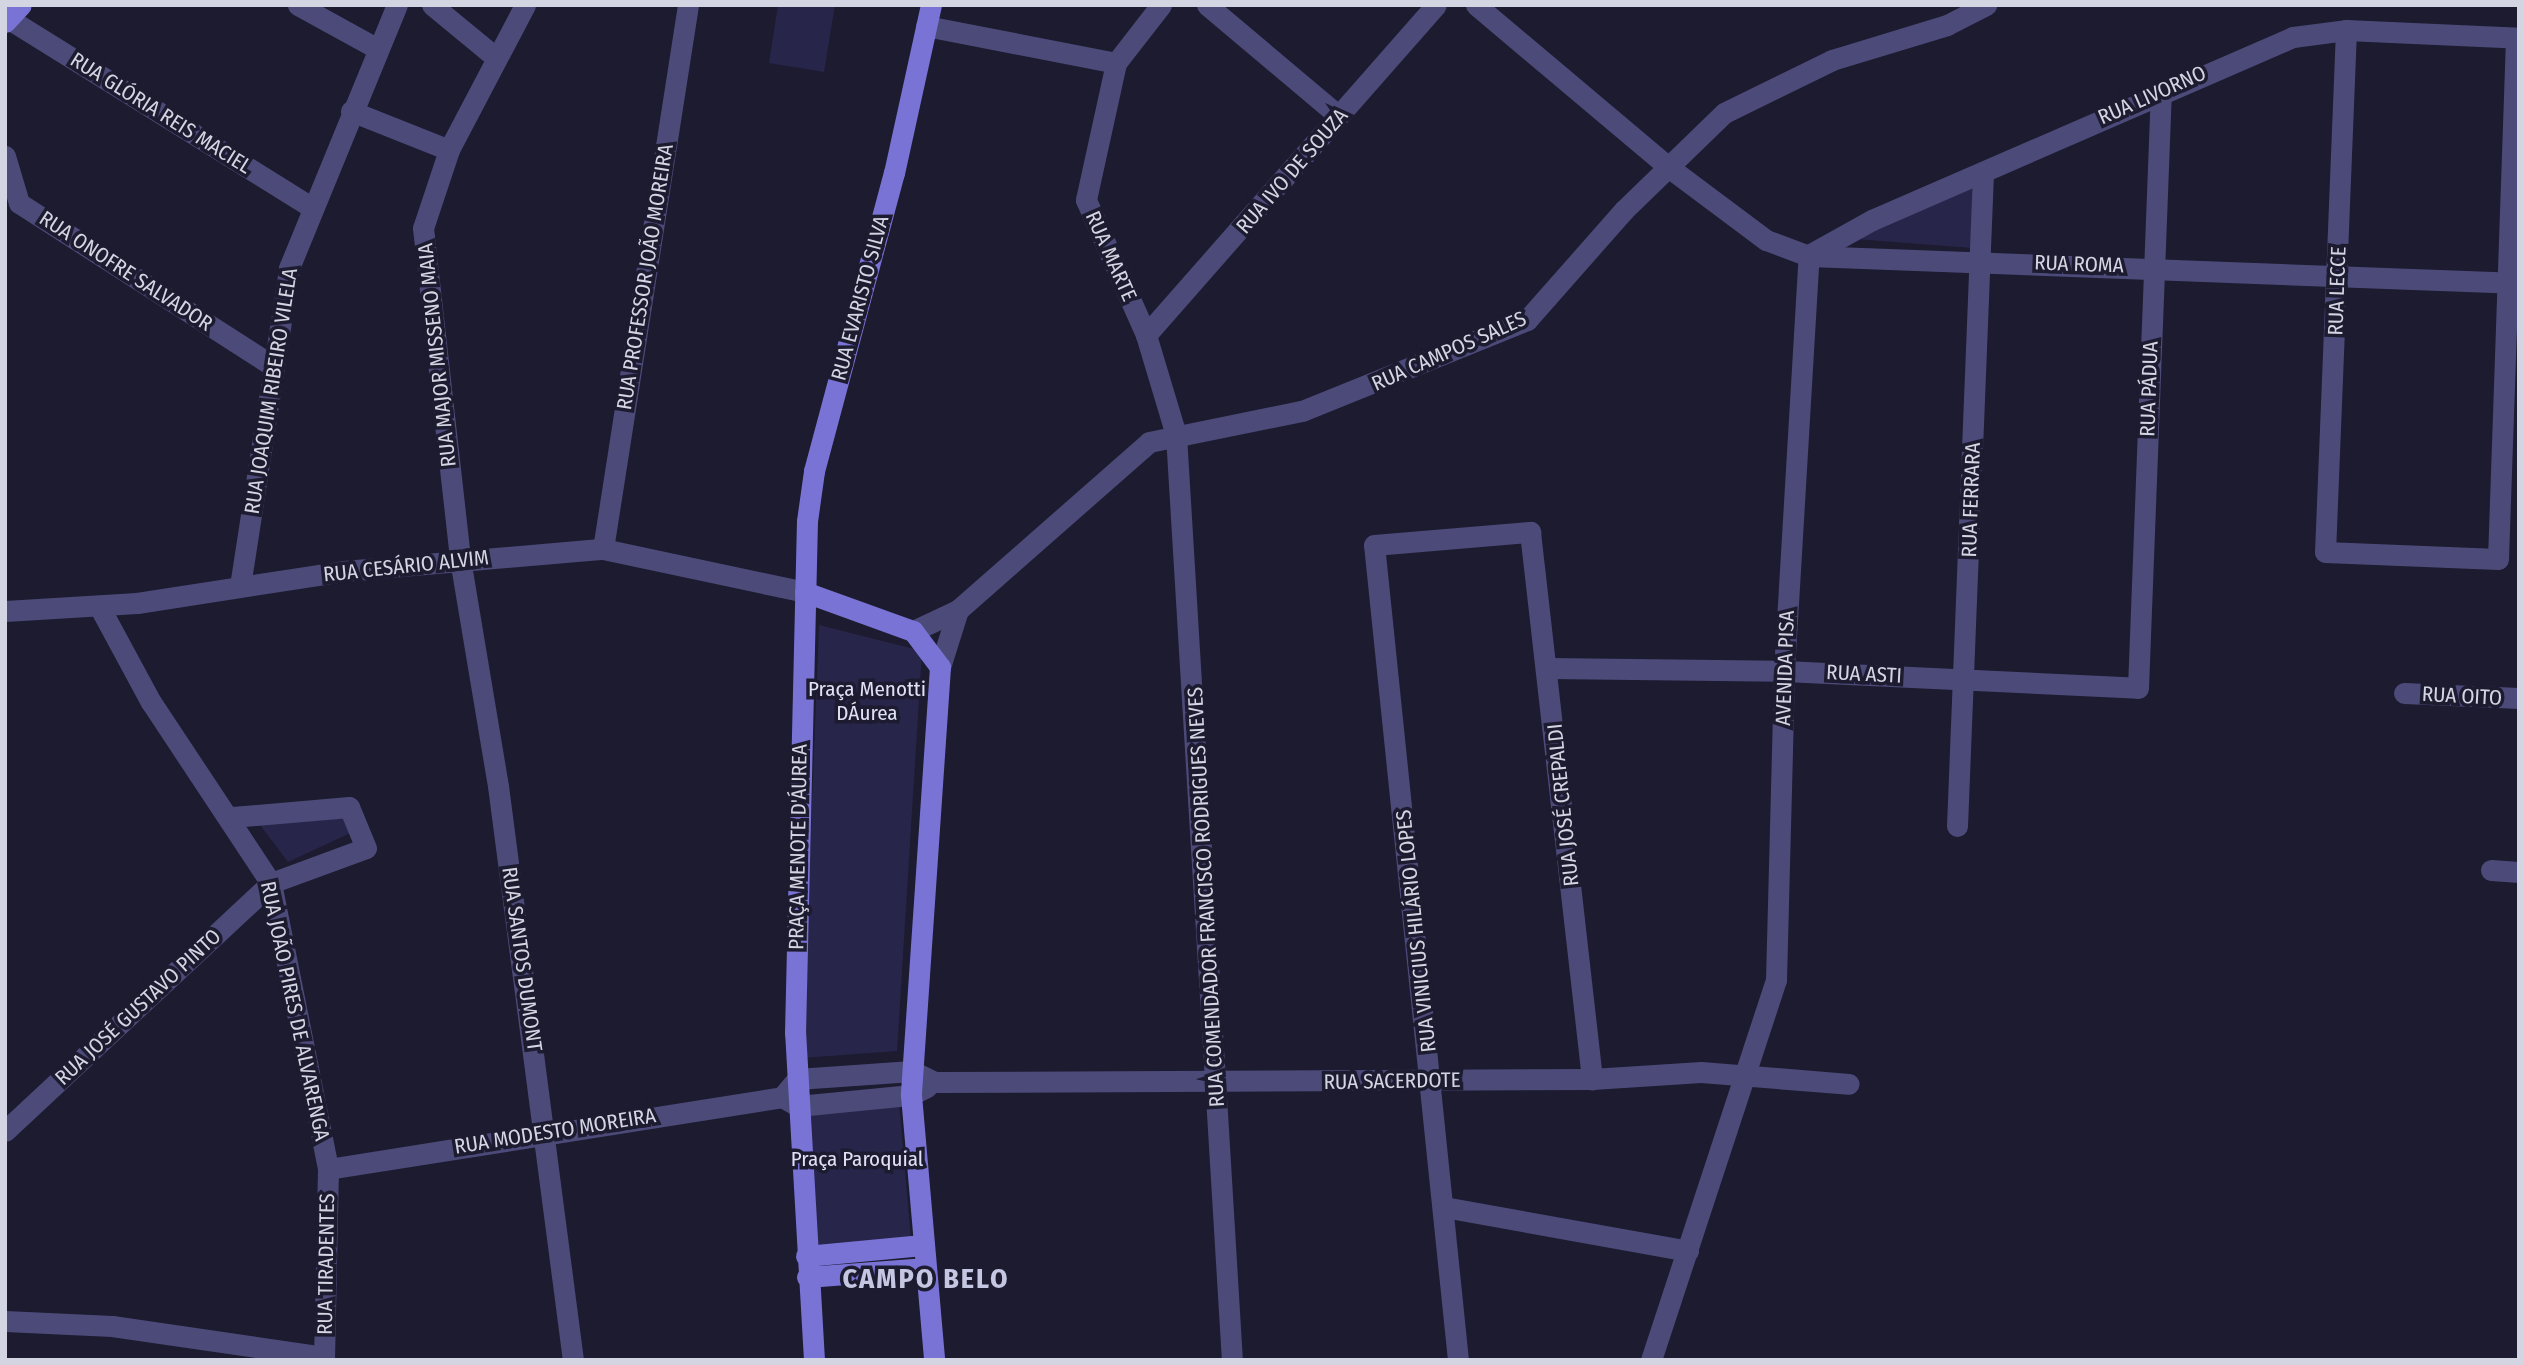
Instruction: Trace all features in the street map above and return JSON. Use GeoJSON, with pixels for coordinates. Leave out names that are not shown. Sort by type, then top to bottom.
{"type":"FeatureCollection","features":[{"type":"Feature","properties":{"kind":"main road","name":"RUA EVARISTO SILVA"},"geometry":{"type":"LineString","coordinates":[[805,592],[814,471],[894,173],[928,15]]}},
{"type":"Feature","properties":{"kind":"main road"},"geometry":{"type":"LineString","coordinates":[[805,592],[914,631],[940,667],[911,1095],[923,1268],[934,1360]]}},
{"type":"Feature","properties":{"kind":"main road","name":"PRAÇA MENOTE D'ÁUREA"},"geometry":{"type":"LineString","coordinates":[[805,592],[797,1079],[790,1102],[814,1360]]}},
{"type":"Feature","properties":{"kind":"main road"},"geometry":{"type":"LineString","coordinates":[[806,1266],[922,1245]]}},
{"type":"Feature","properties":{"kind":"main road"},"geometry":{"type":"LineString","coordinates":[[806,1266],[923,1268]]}},
{"type":"Feature","properties":{"kind":"street"},"geometry":{"type":"LineString","coordinates":[[298,5],[378,50]]}},
{"type":"Feature","properties":{"kind":"street","name":"RUA JOAQUIM RIBEIRO VILELA"},"geometry":{"type":"LineString","coordinates":[[240,586],[289,268],[351,111],[397,5]]}},
{"type":"Feature","properties":{"kind":"street"},"geometry":{"type":"LineString","coordinates":[[432,5],[494,56]]}},
{"type":"Feature","properties":{"kind":"street","name":"RUA MAJOR MISSENO MAIA"},"geometry":{"type":"LineString","coordinates":[[460,559],[423,228],[449,150],[494,56],[525,5]]}},
{"type":"Feature","properties":{"kind":"street","name":"RUA PROFESSOR JOÃO MOREIRA"},"geometry":{"type":"LineString","coordinates":[[603,549],[688,5]]}},
{"type":"Feature","properties":{"kind":"street","name":"RUA MARTE"},"geometry":{"type":"LineString","coordinates":[[1161,5],[1116,63],[1086,200],[1146,335],[1175,435]]}},
{"type":"Feature","properties":{"kind":"street"},"geometry":{"type":"LineString","coordinates":[[1207,5],[1339,116]]}},
{"type":"Feature","properties":{"kind":"street","name":"RUA IVO DE SOUZA"},"geometry":{"type":"LineString","coordinates":[[1146,335],[1436,5]]}},
{"type":"Feature","properties":{"kind":"street","name":"RUA ROMA"},"geometry":{"type":"LineString","coordinates":[[1476,5],[1667,166],[1766,240],[1809,256],[2338,273],[2513,283]]}},
{"type":"Feature","properties":{"kind":"street","name":"RUA CAMPOS SALES"},"geometry":{"type":"LineString","coordinates":[[914,631],[958,610],[1149,442],[1302,411],[1527,320],[1667,166],[1724,113],[1767,87],[1986,5]]}},
{"type":"Feature","properties":{"kind":"street","name":"RUA GLÓRIA REIS MACIEL"},"geometry":{"type":"LineString","coordinates":[[12,15],[313,208]]}},
{"type":"Feature","properties":{"kind":"street"},"geometry":{"type":"LineString","coordinates":[[928,15],[1116,63]]}},
{"type":"Feature","properties":{"kind":"street","name":"RUA LIVORNO"},"geometry":{"type":"LineString","coordinates":[[1809,256],[1872,219],[1983,173],[2161,90],[2293,37],[2346,30],[2517,38]]}},
{"type":"Feature","properties":{"kind":"street","name":"RUA LECCE"},"geometry":{"type":"LineString","coordinates":[[2346,30],[2325,552],[2498,559],[2513,283]]}},
{"type":"Feature","properties":{"kind":"street"},"geometry":{"type":"LineString","coordinates":[[2513,283],[2517,38]]}},
{"type":"Feature","properties":{"kind":"street","name":"RUA PÁDUA"},"geometry":{"type":"LineString","coordinates":[[2138,688],[2161,90]]}},
{"type":"Feature","properties":{"kind":"street"},"geometry":{"type":"LineString","coordinates":[[351,111],[449,150]]}},
{"type":"Feature","properties":{"kind":"street","name":"RUA ONOFRE SALVADOR"},"geometry":{"type":"LineString","coordinates":[[5,156],[19,203],[274,367]]}},
{"type":"Feature","properties":{"kind":"street","name":"RUA FERRARA"},"geometry":{"type":"LineString","coordinates":[[1957,826],[1983,173]]}},
{"type":"Feature","properties":{"kind":"street","name":"AVENIDA PISA"},"geometry":{"type":"LineString","coordinates":[[1651,1360],[1776,980],[1784,671],[1809,256]]}},
{"type":"Feature","properties":{"kind":"street","name":"RUA COMENDADOR FRANCISCO RODRIGUES NEVES"},"geometry":{"type":"LineString","coordinates":[[1175,435],[1232,1360]]}},
{"type":"Feature","properties":{"kind":"street","name":"RUA VINICIUS HILÁRIO LOPES"},"geometry":{"type":"LineString","coordinates":[[1458,1360],[1432,1081],[1374,545],[1530,532]]}},
{"type":"Feature","properties":{"kind":"street","name":"RUA JOSÉ CREPALDI"},"geometry":{"type":"LineString","coordinates":[[1530,532],[1548,668],[1592,1079]]}},
{"type":"Feature","properties":{"kind":"street","name":"RUA CESÁRIO ALVIM"},"geometry":{"type":"LineString","coordinates":[[5,611],[99,607],[240,586],[460,559],[603,549],[805,592]]}},
{"type":"Feature","properties":{"kind":"street","name":"RUA SANTOS DUMONT"},"geometry":{"type":"LineString","coordinates":[[460,559],[546,1131],[573,1360]]}},
{"type":"Feature","properties":{"kind":"street","name":"RUA JOÃO PIRES DE ALVARENGA"},"geometry":{"type":"LineString","coordinates":[[99,607],[151,702],[232,817],[271,883],[328,1169]]}},
{"type":"Feature","properties":{"kind":"street"},"geometry":{"type":"LineString","coordinates":[[940,667],[958,610]]}},
{"type":"Feature","properties":{"kind":"street","name":"RUA ASTI"},"geometry":{"type":"LineString","coordinates":[[1548,668],[1784,671],[2138,688]]}},
{"type":"Feature","properties":{"kind":"street","name":"RUA OITO"},"geometry":{"type":"LineString","coordinates":[[2404,693],[2519,698]]}},
{"type":"Feature","properties":{"kind":"street"},"geometry":{"type":"LineString","coordinates":[[232,817],[341,806],[355,811],[366,838],[360,853],[271,883]]}},
{"type":"Feature","properties":{"kind":"street"},"geometry":{"type":"LineString","coordinates":[[2491,870],[2519,872]]}},
{"type":"Feature","properties":{"kind":"street","name":"RUA JOSÉ GUSTAVO PINTO"},"geometry":{"type":"LineString","coordinates":[[5,1131],[271,883]]}},
{"type":"Feature","properties":{"kind":"street"},"geometry":{"type":"LineString","coordinates":[[797,1079],[912,1071]]}},
{"type":"Feature","properties":{"kind":"street","name":"RUA SACERDOTE"},"geometry":{"type":"LineString","coordinates":[[912,1071],[935,1082],[1215,1083],[1745,1075],[1849,1084]]}},
{"type":"Feature","properties":{"kind":"street","name":"RUA SACERDOTE"},"geometry":{"type":"LineString","coordinates":[[911,1095],[935,1082]]}},
{"type":"Feature","properties":{"kind":"street"},"geometry":{"type":"LineString","coordinates":[[790,1102],[911,1095]]}},
{"type":"Feature","properties":{"kind":"street","name":"RUA MODESTO MOREIRA"},"geometry":{"type":"LineString","coordinates":[[328,1169],[546,1131],[790,1102]]}},
{"type":"Feature","properties":{"kind":"street","name":"RUA TIRADENTES"},"geometry":{"type":"LineString","coordinates":[[324,1358],[328,1169]]}},
{"type":"Feature","properties":{"kind":"street"},"geometry":{"type":"LineString","coordinates":[[1444,1207],[1688,1251]]}},
{"type":"Feature","properties":{"kind":"street"},"geometry":{"type":"LineString","coordinates":[[5,1321],[112,1326],[324,1358]]}},
{"type":"Feature","properties":{"kind":"green space"},"geometry":{"type":"Polygon","coordinates":[[[778,5],[835,5],[824,72],[769,63],[778,5]]]}},
{"type":"Feature","properties":{"kind":"green space"},"geometry":{"type":"Polygon","coordinates":[[[1976,185],[1972,248],[1855,239],[1976,185]]]}},
{"type":"Feature","properties":{"kind":"green space","name":"Praça Menotti DÁurea"},"geometry":{"type":"Polygon","coordinates":[[[819,625],[922,651],[897,1051],[802,1058],[819,625]]]}},
{"type":"Feature","properties":{"kind":"green space"},"geometry":{"type":"Polygon","coordinates":[[[340,809],[359,829],[288,862],[254,817],[340,809]]]}},
{"type":"Feature","properties":{"kind":"green space","name":"Praça Paroquial"},"geometry":{"type":"Polygon","coordinates":[[[899,1102],[911,1240],[816,1249],[804,1110],[899,1102]]]}},
{"type":"Feature","properties":{"kind":"district","name":"CAMPO BELO"},"geometry":{"type":"Point","coordinates":[926,1279]}}]}
